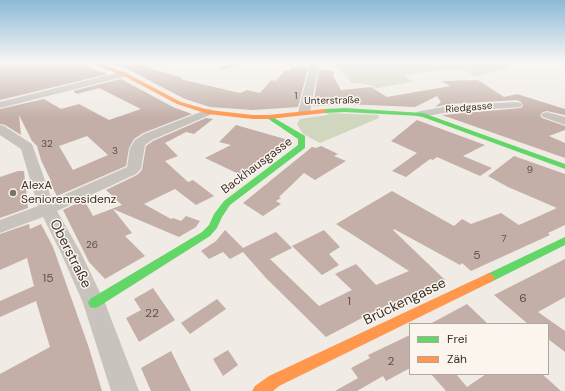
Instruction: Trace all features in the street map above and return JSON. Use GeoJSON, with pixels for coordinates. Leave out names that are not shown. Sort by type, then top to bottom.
{"type":"FeatureCollection","features":[{"type":"Feature","properties":{"kind":"street"},"geometry":{"type":"LineString","coordinates":[[0,105],[95,81]]}},
{"type":"Feature","properties":{"kind":"street","name":"Unterstraße"},"geometry":{"type":"LineString","coordinates":[[138,81],[179,103],[208,112],[245,117],[269,117],[304,112],[345,110],[421,114],[565,167]]}},
{"type":"Feature","properties":{"kind":"street"},"geometry":{"type":"LineString","coordinates":[[304,112],[311,81]]}},
{"type":"Feature","properties":{"kind":"street","name":"Riedgasse"},"geometry":{"type":"LineString","coordinates":[[421,114],[465,108],[517,105]]}},
{"type":"Feature","properties":{"kind":"street"},"geometry":{"type":"LineString","coordinates":[[0,227],[48,209],[131,171],[134,169],[137,148],[140,143],[148,137],[208,112]]}},
{"type":"Feature","properties":{"kind":"street"},"geometry":{"type":"LineString","coordinates":[[547,115],[565,121]]}},
{"type":"Feature","properties":{"kind":"street","name":"Backhausgasse"},"geometry":{"type":"LineString","coordinates":[[94,303],[206,234],[213,226],[217,216],[226,203],[302,146],[302,138],[269,117]]}},
{"type":"Feature","properties":{"kind":"street","name":"Oberstraße"},"geometry":{"type":"LineString","coordinates":[[0,129],[27,147],[48,209],[71,253],[94,303],[125,391]]}},
{"type":"Feature","properties":{"kind":"street","name":"Brückengasse"},"geometry":{"type":"LineString","coordinates":[[260,391],[274,381],[565,241]]}},
{"type":"Feature","properties":{"kind":"green space"},"geometry":{"type":"Polygon","coordinates":[[[350,81],[413,82],[377,88],[366,84],[352,83],[350,81]]]}},
{"type":"Feature","properties":{"kind":"green space"},"geometry":{"type":"Polygon","coordinates":[[[327,113],[378,115],[379,118],[320,143],[303,134],[297,124],[300,119],[328,115],[327,113]]]}},
{"type":"Feature","properties":{"kind":"building"},"geometry":{"type":"Polygon","coordinates":[[[0,81],[78,81],[0,100],[0,81]]]}},
{"type":"Feature","properties":{"kind":"building"},"geometry":{"type":"Polygon","coordinates":[[[112,81],[125,81],[173,107],[192,114],[143,133],[134,139],[129,148],[126,166],[57,196],[49,181],[51,181],[41,160],[37,146],[32,141],[19,115],[21,135],[5,125],[0,124],[0,109],[44,99],[61,109],[79,104],[109,120],[141,109],[99,88],[77,94],[73,91],[112,81]],[[87,136],[59,146],[73,170],[108,155],[87,136]]]}},
{"type":"Feature","properties":{"kind":"building"},"geometry":{"type":"Polygon","coordinates":[[[151,81],[190,81],[240,93],[247,90],[260,93],[270,81],[305,81],[298,107],[253,110],[210,107],[185,99],[151,81]]]}},
{"type":"Feature","properties":{"kind":"building"},"geometry":{"type":"Polygon","coordinates":[[[317,81],[336,81],[341,90],[371,87],[387,97],[450,86],[441,81],[480,81],[504,97],[517,94],[565,109],[565,115],[547,111],[540,115],[542,118],[565,126],[565,130],[549,136],[565,143],[565,158],[442,115],[521,108],[523,106],[521,102],[517,100],[449,104],[435,107],[441,102],[437,96],[415,107],[345,104],[313,106],[317,81]]]}},
{"type":"Feature","properties":{"kind":"building"},"geometry":{"type":"Polygon","coordinates":[[[206,118],[213,119],[194,134],[186,132],[165,143],[178,156],[165,161],[188,182],[193,180],[214,196],[196,205],[175,189],[144,204],[171,219],[173,218],[181,221],[186,216],[200,221],[196,227],[179,237],[113,209],[132,233],[125,236],[145,256],[105,279],[89,262],[63,210],[84,200],[93,216],[122,205],[106,190],[137,175],[142,170],[146,146],[153,141],[206,118]]]}},
{"type":"Feature","properties":{"kind":"building"},"geometry":{"type":"Polygon","coordinates":[[[417,120],[485,145],[463,156],[492,168],[480,176],[437,157],[433,160],[430,159],[406,177],[392,171],[417,153],[391,141],[417,120]]]}},
{"type":"Feature","properties":{"kind":"building"},"geometry":{"type":"Polygon","coordinates":[[[236,125],[292,141],[292,143],[245,177],[205,158],[231,145],[219,142],[236,125]]]}},
{"type":"Feature","properties":{"kind":"building"},"geometry":{"type":"Polygon","coordinates":[[[321,146],[338,154],[334,156],[346,161],[315,180],[304,173],[279,197],[281,198],[276,201],[281,204],[263,216],[243,203],[312,147],[316,148],[321,146]]]}},
{"type":"Feature","properties":{"kind":"building"},"geometry":{"type":"Polygon","coordinates":[[[514,156],[565,174],[565,225],[548,233],[550,235],[471,271],[462,263],[460,265],[394,229],[393,230],[445,280],[377,310],[326,337],[266,278],[243,252],[230,259],[223,252],[209,259],[201,251],[216,241],[225,230],[243,248],[276,232],[292,248],[270,259],[319,306],[352,290],[335,274],[356,264],[376,285],[409,271],[336,224],[392,191],[454,226],[462,219],[471,224],[501,213],[519,225],[557,208],[508,187],[488,176],[514,156]]]}},
{"type":"Feature","properties":{"kind":"building","name":"AlexA Seniorenresidenz"},"geometry":{"type":"Polygon","coordinates":[[[18,171],[24,171],[28,208],[0,218],[0,177],[18,171]]]}},
{"type":"Feature","properties":{"kind":"building"},"geometry":{"type":"Polygon","coordinates":[[[29,224],[30,229],[41,224],[53,247],[88,345],[102,391],[0,391],[0,374],[50,347],[36,301],[0,317],[0,301],[34,286],[27,258],[0,270],[0,234],[29,224]]]}},
{"type":"Feature","properties":{"kind":"building"},"geometry":{"type":"Polygon","coordinates":[[[324,230],[340,247],[329,254],[339,265],[322,275],[292,246],[324,230]]]}},
{"type":"Feature","properties":{"kind":"building"},"geometry":{"type":"Polygon","coordinates":[[[565,259],[565,297],[538,312],[565,331],[565,352],[549,340],[549,323],[527,323],[494,295],[565,259]]]}},
{"type":"Feature","properties":{"kind":"building"},"geometry":{"type":"Polygon","coordinates":[[[153,288],[175,320],[139,342],[126,318],[141,310],[134,299],[153,288]]]}},
{"type":"Feature","properties":{"kind":"building"},"geometry":{"type":"Polygon","coordinates":[[[217,299],[226,309],[190,334],[181,323],[217,299]]]}},
{"type":"Feature","properties":{"kind":"building"},"geometry":{"type":"Polygon","coordinates":[[[467,304],[487,323],[432,323],[467,304]]]}},
{"type":"Feature","properties":{"kind":"building"},"geometry":{"type":"Polygon","coordinates":[[[409,335],[409,369],[386,381],[383,376],[357,391],[335,391],[358,378],[351,368],[370,358],[368,355],[409,335]]]}},
{"type":"Feature","properties":{"kind":"building"},"geometry":{"type":"Polygon","coordinates":[[[228,350],[238,365],[223,376],[213,359],[228,350]]]}},
{"type":"Feature","properties":{"kind":"building"},"geometry":{"type":"Polygon","coordinates":[[[171,351],[191,391],[151,391],[141,368],[171,351]]]}},
{"type":"Feature","properties":{"kind":"building"},"geometry":{"type":"Polygon","coordinates":[[[432,375],[457,375],[467,387],[485,375],[543,375],[561,391],[446,391],[432,375]]]}},
{"type":"Feature","properties":{"kind":"traffic: fast"},"geometry":{"type":"LineString","coordinates":[[324,111],[345,110],[421,114],[565,167]]}},
{"type":"Feature","properties":{"kind":"traffic: fast"},"geometry":{"type":"LineString","coordinates":[[94,303],[206,234],[213,226],[217,216],[227,203],[302,146],[302,138],[269,117]]}},
{"type":"Feature","properties":{"kind":"traffic: fast"},"geometry":{"type":"LineString","coordinates":[[489,278],[565,241]]}},
{"type":"Feature","properties":{"kind":"traffic: slow"},"geometry":{"type":"LineString","coordinates":[[138,81],[179,103],[208,112],[253,117],[269,117],[324,111]]}},
{"type":"Feature","properties":{"kind":"traffic: slow"},"geometry":{"type":"LineString","coordinates":[[260,391],[274,381],[489,278]]}},
{"type":"Feature","properties":{"kind":"place","name":"AlexA Seniorenresidenz"},"geometry":{"type":"Point","coordinates":[13,193]}}]}
